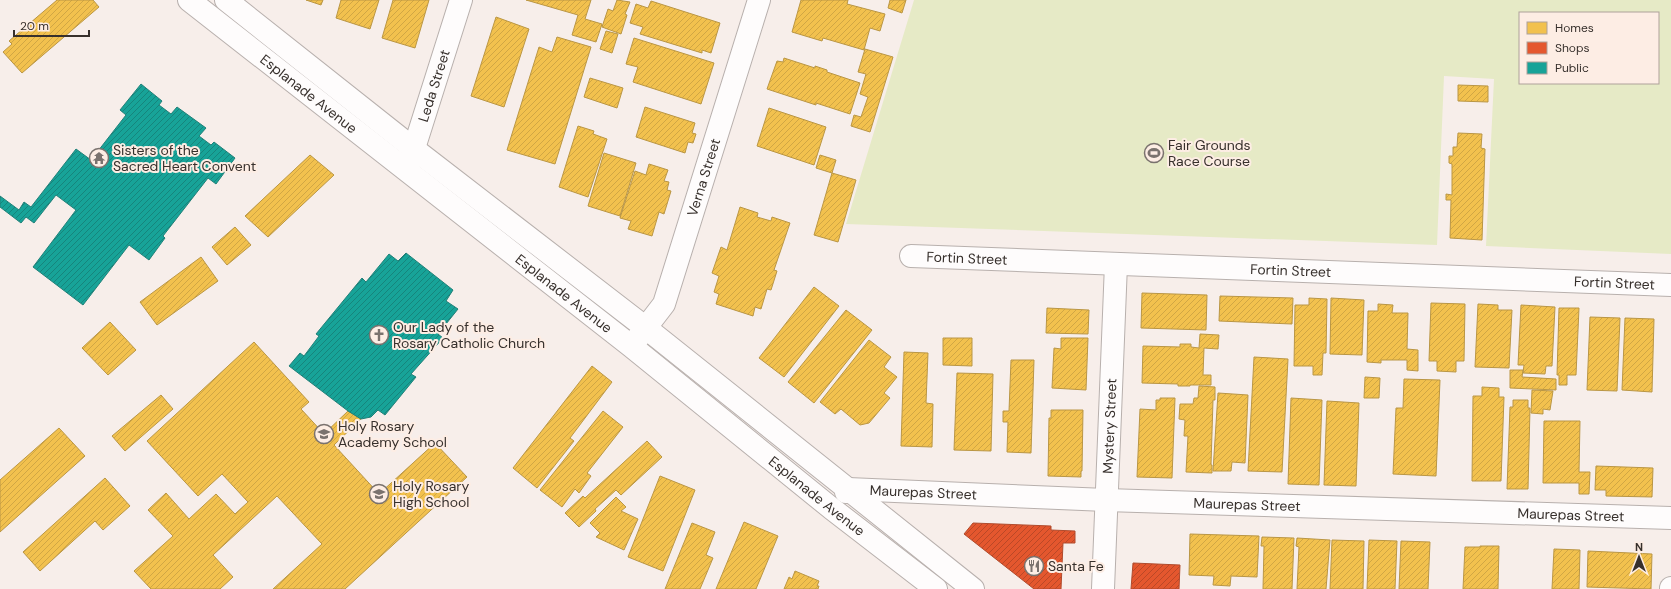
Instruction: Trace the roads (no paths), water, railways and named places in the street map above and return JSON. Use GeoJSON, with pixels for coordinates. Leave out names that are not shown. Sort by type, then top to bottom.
{"type":"FeatureCollection","features":[{"type":"Feature","properties":{"kind":"street","name":"Esplanade Avenue"},"geometry":{"type":"LineString","coordinates":[[189,0],[631,346],[831,508],[936,589]]}},
{"type":"Feature","properties":{"kind":"street","name":"Esplanade Avenue"},"geometry":{"type":"LineString","coordinates":[[226,0],[414,149],[646,328],[973,589]]}},
{"type":"Feature","properties":{"kind":"street","name":"Leda Street"},"geometry":{"type":"LineString","coordinates":[[406,170],[461,0]]}},
{"type":"Feature","properties":{"kind":"street","name":"Verna Street"},"geometry":{"type":"LineString","coordinates":[[631,346],[664,304],[759,0]]}},
{"type":"Feature","properties":{"kind":"street","name":"Fortin Street"},"geometry":{"type":"LineString","coordinates":[[911,256],[1671,285]]}},
{"type":"Feature","properties":{"kind":"street","name":"Mystery Street"},"geometry":{"type":"LineString","coordinates":[[1104,589],[1106,500],[1116,264]]}},
{"type":"Feature","properties":{"kind":"street","name":"Maurepas Street"},"geometry":{"type":"LineString","coordinates":[[848,489],[1106,500],[1671,518]]}},
{"type":"Feature","properties":{"kind":"street"},"geometry":{"type":"LineString","coordinates":[[831,508],[848,489]]}},
{"type":"Feature","properties":{"kind":"place","name":"Fair Grounds Race Course"},"geometry":{"type":"Point","coordinates":[1154,153]}},
{"type":"Feature","properties":{"kind":"place","name":"Sisters of the Sacred Heart Convent"},"geometry":{"type":"Point","coordinates":[99,158]}},
{"type":"Feature","properties":{"kind":"place","name":"Our Lady of the Rosary Catholic Church"},"geometry":{"type":"Point","coordinates":[379,335]}},
{"type":"Feature","properties":{"kind":"place","name":"Holy Rosary Academy School"},"geometry":{"type":"Point","coordinates":[324,434]}},
{"type":"Feature","properties":{"kind":"place","name":"Holy Rosary High School"},"geometry":{"type":"Point","coordinates":[379,494]}},
{"type":"Feature","properties":{"kind":"place","name":"Santa Fe"},"geometry":{"type":"Point","coordinates":[1034,566]}}]}
